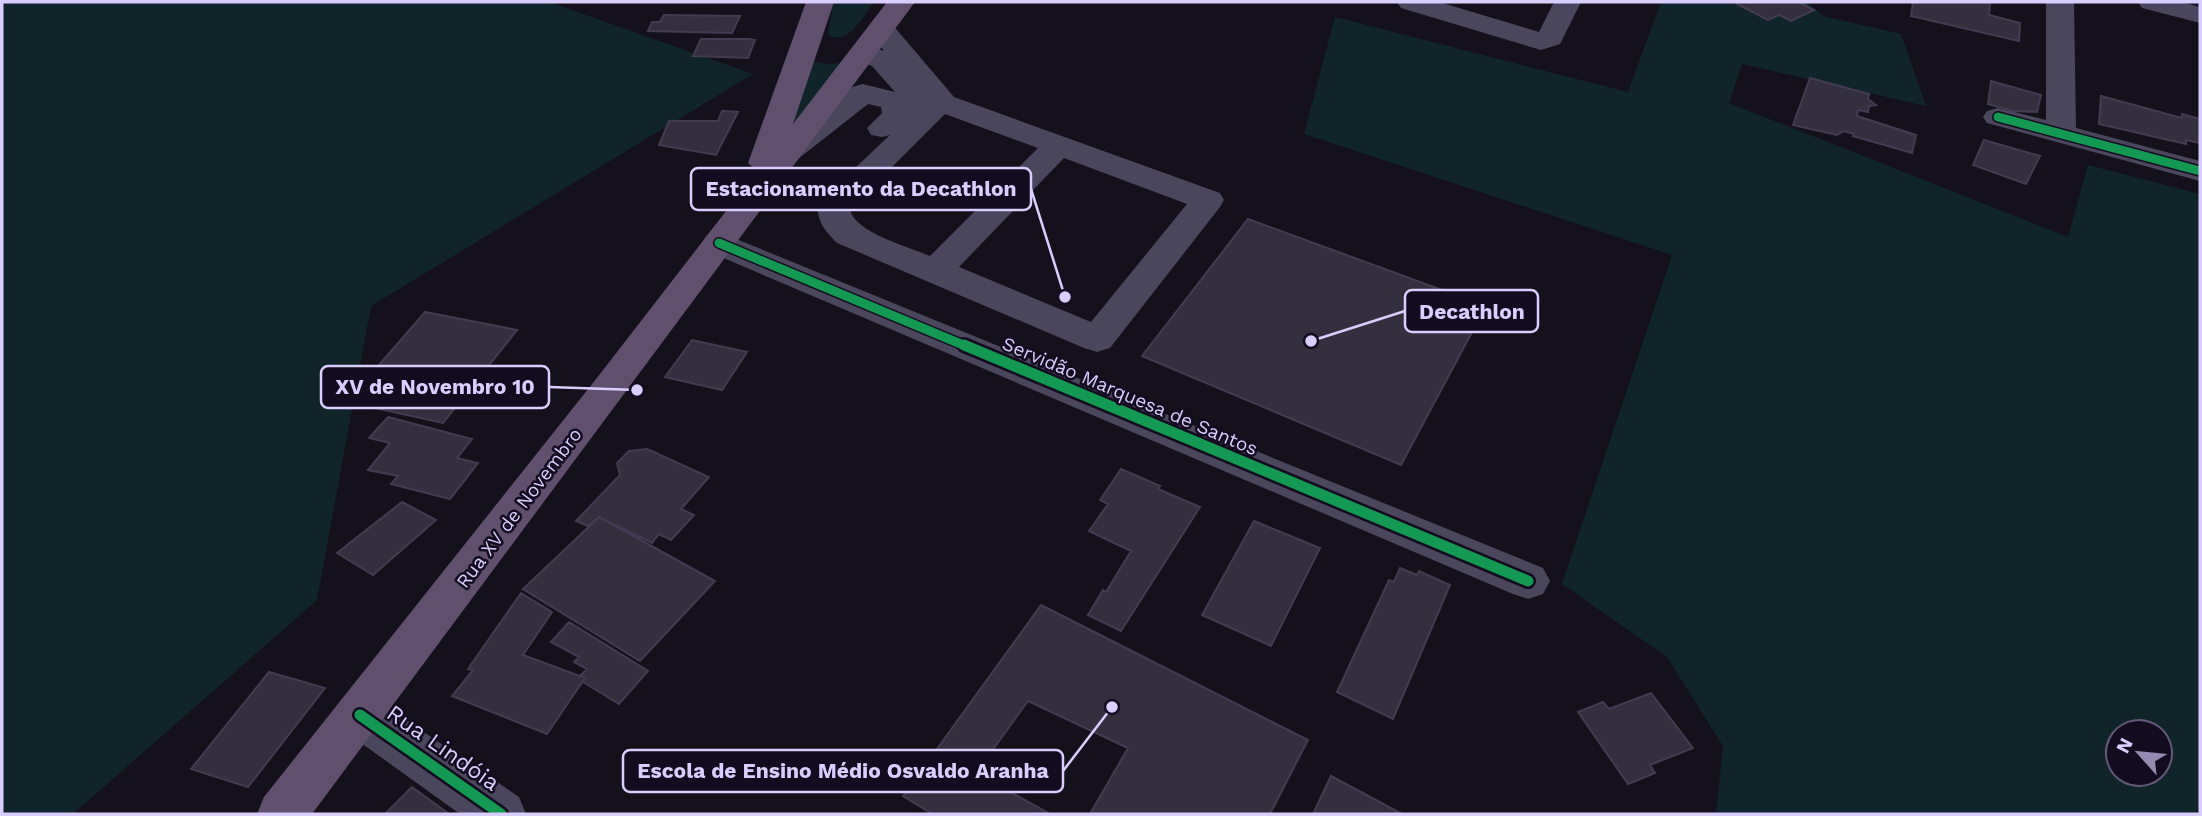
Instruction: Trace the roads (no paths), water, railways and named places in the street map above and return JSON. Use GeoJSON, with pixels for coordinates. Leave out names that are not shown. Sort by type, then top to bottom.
{"type":"FeatureCollection","features":[{"type":"Feature","properties":{"kind":"main road","name":"Rua XV de Novembro"},"geometry":{"type":"LineString","coordinates":[[282,814],[901,2]]}},
{"type":"Feature","properties":{"kind":"main road","name":"Rua XV de Novembro"},"geometry":{"type":"LineString","coordinates":[[751,198],[817,12]]}},
{"type":"Feature","properties":{"kind":"main road"},"geometry":{"type":"LineString","coordinates":[[817,12],[818,37],[830,45],[872,41]]}},
{"type":"Feature","properties":{"kind":"street"},"geometry":{"type":"LineString","coordinates":[[1411,2],[1541,42],[1550,38],[1567,2]]}},
{"type":"Feature","properties":{"kind":"street"},"geometry":{"type":"LineString","coordinates":[[2060,2],[2061,134]]}},
{"type":"Feature","properties":{"kind":"street"},"geometry":{"type":"LineString","coordinates":[[2152,2],[2200,15]]}},
{"type":"Feature","properties":{"kind":"street"},"geometry":{"type":"LineString","coordinates":[[872,41],[943,103],[1208,200],[1097,339],[849,236],[835,221],[833,206],[930,114],[882,60],[872,41]]}},
{"type":"Feature","properties":{"kind":"street"},"geometry":{"type":"LineString","coordinates":[[787,152],[858,95],[872,94],[893,101],[898,111],[895,118],[857,146],[850,155],[851,160],[868,171]]}},
{"type":"Feature","properties":{"kind":"street"},"geometry":{"type":"LineString","coordinates":[[1998,117],[2200,171]]}},
{"type":"Feature","properties":{"kind":"street"},"geometry":{"type":"LineString","coordinates":[[934,272],[1058,146]]}},
{"type":"Feature","properties":{"kind":"street","name":"Servidão Marquesa de Santos"},"geometry":{"type":"LineString","coordinates":[[719,243],[1528,581]]}},
{"type":"Feature","properties":{"kind":"street","name":"Rua Lindóia"},"geometry":{"type":"LineString","coordinates":[[360,715],[501,814]]}},
{"type":"Feature","properties":{"kind":"place","name":"Estacionamento da Decathlon"},"geometry":{"type":"Point","coordinates":[1065,297]}},
{"type":"Feature","properties":{"kind":"place","name":"Decathlon"},"geometry":{"type":"Point","coordinates":[1311,341]}},
{"type":"Feature","properties":{"kind":"place","name":"XV de Novembro 10"},"geometry":{"type":"Point","coordinates":[637,390]}},
{"type":"Feature","properties":{"kind":"place","name":"Escola de Ensino Médio Osvaldo Aranha"},"geometry":{"type":"Point","coordinates":[1112,707]}}]}
